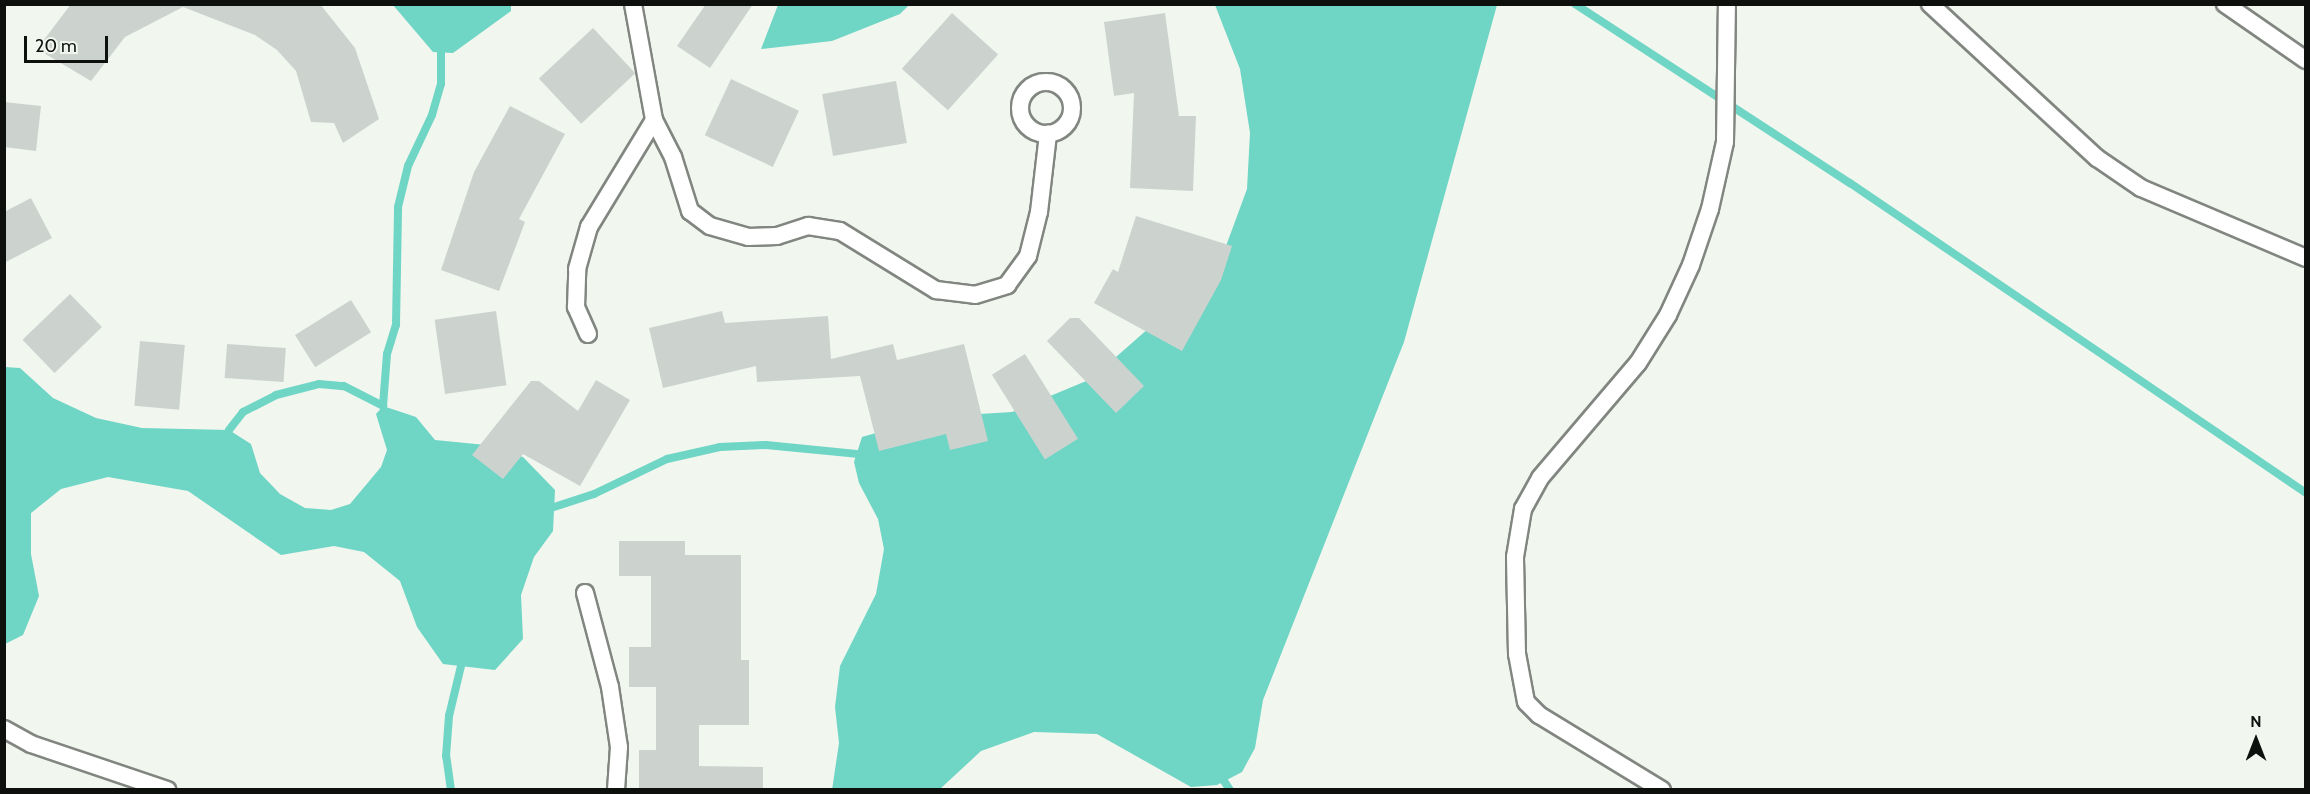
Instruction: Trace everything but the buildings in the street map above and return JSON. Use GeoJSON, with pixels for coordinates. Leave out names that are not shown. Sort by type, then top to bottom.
{"type":"FeatureCollection","features":[{"type":"Feature","properties":{"kind":"lane"},"geometry":{"type":"LineString","coordinates":[[633,4],[654,120],[673,157],[690,211],[710,226],[748,237],[777,236],[808,226],[840,231],[936,290],[975,295],[1007,285],[1028,256],[1039,212],[1048,134]]}},
{"type":"Feature","properties":{"kind":"lane"},"geometry":{"type":"LineString","coordinates":[[1662,789],[1539,715],[1526,702],[1517,654],[1515,557],[1523,509],[1540,478],[1630,372],[1668,315],[1710,209],[1727,123],[1727,4]]}},
{"type":"Feature","properties":{"kind":"lane"},"geometry":{"type":"LineString","coordinates":[[1930,4],[2097,158],[2141,188],[2306,258]]}},
{"type":"Feature","properties":{"kind":"lane"},"geometry":{"type":"LineString","coordinates":[[2225,4],[2306,60]]}},
{"type":"Feature","properties":{"kind":"lane"},"geometry":{"type":"LineString","coordinates":[[588,334],[576,307],[577,269],[589,227],[654,120]]}},
{"type":"Feature","properties":{"kind":"lane"},"geometry":{"type":"LineString","coordinates":[[585,593],[610,687],[619,747],[616,789]]}},
{"type":"Feature","properties":{"kind":"lane"},"geometry":{"type":"LineString","coordinates":[[4,729],[31,744],[167,789]]}},
{"type":"Feature","properties":{"kind":"water"},"geometry":{"type":"Polygon","coordinates":[[[778,4],[909,5],[900,14],[832,41],[761,49],[778,4]]]}},
{"type":"Feature","properties":{"kind":"water"},"geometry":{"type":"Polygon","coordinates":[[[393,5],[511,5],[511,11],[453,53],[433,52],[393,5]]]}},
{"type":"Feature","properties":{"kind":"water"},"geometry":{"type":"Polygon","coordinates":[[[1215,5],[1497,5],[1404,342],[1263,700],[1255,748],[1242,772],[1217,785],[1191,787],[1097,734],[1034,732],[981,751],[940,789],[832,790],[839,743],[835,707],[840,666],[876,594],[884,549],[878,519],[859,483],[854,462],[862,437],[931,417],[1012,412],[1091,379],[1166,313],[1226,246],[1247,189],[1250,133],[1240,69],[1215,5]]]}},
{"type":"Feature","properties":{"kind":"water"},"geometry":{"type":"Polygon","coordinates":[[[4,367],[20,368],[53,398],[96,418],[142,428],[229,430],[251,444],[260,473],[280,494],[305,508],[331,510],[350,504],[381,467],[387,450],[376,414],[383,406],[416,417],[435,440],[486,445],[523,457],[555,490],[553,531],[534,557],[521,595],[523,639],[495,670],[443,664],[417,627],[400,581],[364,552],[334,546],[281,555],[188,491],[108,477],[61,489],[31,513],[31,554],[39,596],[23,635],[5,644],[4,367]]]}},
{"type":"Feature","properties":{"kind":"waterway"},"geometry":{"type":"LineString","coordinates":[[1575,4],[1850,183],[2306,493]]}},
{"type":"Feature","properties":{"kind":"waterway"},"geometry":{"type":"LineString","coordinates":[[229,430],[243,412],[276,395],[319,384],[344,386],[383,406],[387,354],[396,325],[398,207],[408,166],[432,115],[441,84],[441,52]]}},
{"type":"Feature","properties":{"kind":"waterway"},"geometry":{"type":"LineString","coordinates":[[554,507],[594,494],[667,459],[720,447],[766,445],[857,454]]}},
{"type":"Feature","properties":{"kind":"waterway"},"geometry":{"type":"LineString","coordinates":[[451,790],[446,756],[449,716],[461,666]]}},
{"type":"Feature","properties":{"kind":"waterway"},"geometry":{"type":"LineString","coordinates":[[1224,781],[1230,790]]}}]}
